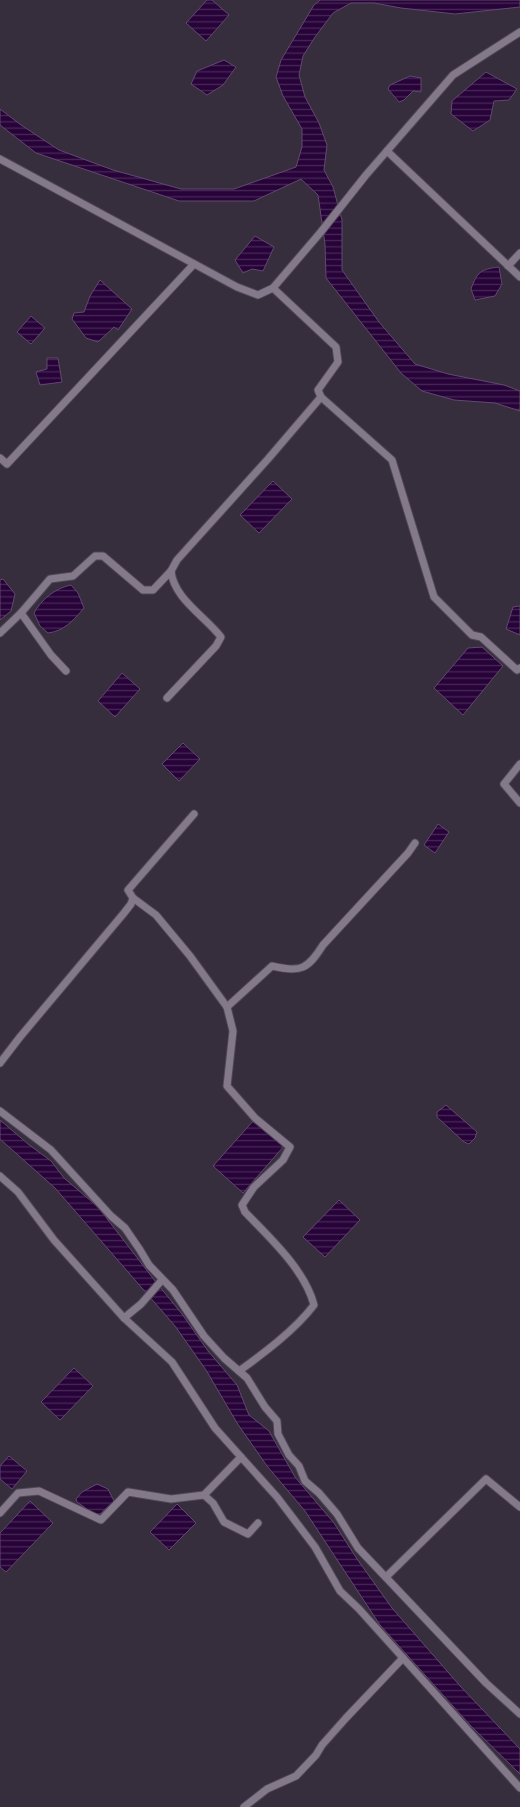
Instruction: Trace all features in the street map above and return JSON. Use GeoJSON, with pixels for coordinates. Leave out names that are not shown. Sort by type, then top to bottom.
{"type":"FeatureCollection","features":[{"type":"Feature","properties":{"kind":"street"},"geometry":{"type":"LineString","coordinates":[[0,159],[237,287],[258,295],[272,288],[453,75],[520,32]]}},
{"type":"Feature","properties":{"kind":"street"},"geometry":{"type":"LineString","coordinates":[[387,151],[520,277]]}},
{"type":"Feature","properties":{"kind":"street"},"geometry":{"type":"LineString","coordinates":[[508,266],[520,253]]}},
{"type":"Feature","properties":{"kind":"street"},"geometry":{"type":"LineString","coordinates":[[0,458],[7,464],[194,264]]}},
{"type":"Feature","properties":{"kind":"street"},"geometry":{"type":"LineString","coordinates":[[272,288],[336,347],[338,362],[318,390],[321,397],[392,460],[434,597],[472,636],[481,637],[517,670],[520,668]]}},
{"type":"Feature","properties":{"kind":"street"},"geometry":{"type":"LineString","coordinates":[[0,633],[21,614],[50,580],[73,576],[96,556],[103,556],[143,590],[152,590],[171,571],[177,560],[321,397]]}},
{"type":"Feature","properties":{"kind":"street"},"geometry":{"type":"LineString","coordinates":[[167,698],[216,646],[221,637],[182,596],[172,580],[171,571]]}},
{"type":"Feature","properties":{"kind":"street"},"geometry":{"type":"LineString","coordinates":[[21,614],[51,655],[66,671]]}},
{"type":"Feature","properties":{"kind":"street"},"geometry":{"type":"LineString","coordinates":[[520,764],[504,784],[520,802]]}},
{"type":"Feature","properties":{"kind":"street"},"geometry":{"type":"LineString","coordinates":[[194,814],[128,890],[133,898],[156,915],[190,956],[227,1007],[233,1031],[227,1086],[255,1118],[290,1147],[283,1160],[254,1187],[242,1206],[245,1212],[287,1257],[312,1297],[314,1305],[305,1317],[239,1371]]}},
{"type":"Feature","properties":{"kind":"street"},"geometry":{"type":"LineString","coordinates":[[227,1007],[272,966],[290,971],[313,961],[324,945],[415,843]]}},
{"type":"Feature","properties":{"kind":"street"},"geometry":{"type":"LineString","coordinates":[[0,1063],[124,914],[133,898]]}},
{"type":"Feature","properties":{"kind":"street"},"geometry":{"type":"LineString","coordinates":[[0,1111],[51,1150],[111,1216],[125,1228],[149,1265],[161,1281],[173,1290],[204,1336],[224,1358],[247,1378],[265,1407],[277,1421],[278,1434],[305,1481],[319,1493],[337,1514],[358,1548],[486,1683],[520,1714]]}},
{"type":"Feature","properties":{"kind":"street"},"geometry":{"type":"LineString","coordinates":[[0,1176],[18,1192],[54,1240],[124,1318],[172,1362],[215,1428],[277,1497],[315,1547],[340,1591],[359,1609],[520,1788]]}},
{"type":"Feature","properties":{"kind":"street"},"geometry":{"type":"LineString","coordinates":[[124,1318],[161,1281]]}},
{"type":"Feature","properties":{"kind":"street"},"geometry":{"type":"LineString","coordinates":[[0,1513],[18,1493],[39,1491],[101,1520],[128,1492],[171,1499],[204,1495],[241,1457]]}},
{"type":"Feature","properties":{"kind":"street"},"geometry":{"type":"LineString","coordinates":[[386,1577],[486,1479],[520,1507]]}},
{"type":"Feature","properties":{"kind":"street"},"geometry":{"type":"LineString","coordinates":[[204,1495],[213,1503],[224,1522],[248,1534],[258,1523]]}},
{"type":"Feature","properties":{"kind":"street"},"geometry":{"type":"LineString","coordinates":[[244,1807],[267,1789],[296,1776],[346,1718],[403,1658]]}},
{"type":"Feature","properties":{"kind":"shaded area"},"geometry":{"type":"Polygon","coordinates":[[[207,0],[212,0],[229,15],[206,41],[186,23],[207,0]]]}},
{"type":"Feature","properties":{"kind":"shaded area"},"geometry":{"type":"Polygon","coordinates":[[[320,0],[520,0],[520,7],[455,14],[374,3],[351,3],[333,13],[315,37],[303,56],[299,75],[305,97],[319,123],[327,145],[324,170],[333,187],[342,220],[342,270],[379,322],[415,364],[448,374],[504,385],[520,391],[520,411],[495,403],[454,400],[422,391],[401,373],[326,278],[325,244],[318,195],[301,179],[254,201],[179,201],[36,153],[0,125],[0,109],[59,150],[113,170],[181,189],[234,189],[296,167],[302,147],[302,129],[283,96],[276,77],[281,60],[314,5],[320,0]]]}},
{"type":"Feature","properties":{"kind":"shaded area"},"geometry":{"type":"Polygon","coordinates":[[[224,60],[236,67],[223,85],[207,95],[191,84],[197,71],[224,60]]]}},
{"type":"Feature","properties":{"kind":"shaded area"},"geometry":{"type":"Polygon","coordinates":[[[486,72],[517,89],[509,100],[494,101],[490,120],[473,131],[451,114],[452,101],[486,72]]]}},
{"type":"Feature","properties":{"kind":"shaded area"},"geometry":{"type":"Polygon","coordinates":[[[410,76],[421,78],[421,92],[413,91],[404,100],[399,102],[388,89],[390,85],[410,76]]]}},
{"type":"Feature","properties":{"kind":"shaded area"},"geometry":{"type":"Polygon","coordinates":[[[255,236],[274,247],[263,271],[252,269],[243,273],[235,260],[255,236]]]}},
{"type":"Feature","properties":{"kind":"shaded area"},"geometry":{"type":"Polygon","coordinates":[[[499,267],[502,284],[495,296],[475,300],[471,289],[480,272],[499,267]]]}},
{"type":"Feature","properties":{"kind":"shaded area"},"geometry":{"type":"Polygon","coordinates":[[[100,280],[132,309],[118,330],[114,327],[98,342],[86,338],[72,319],[74,313],[84,312],[90,296],[100,280]]]}},
{"type":"Feature","properties":{"kind":"shaded area"},"geometry":{"type":"Polygon","coordinates":[[[31,316],[45,328],[31,344],[17,332],[31,316]]]}},
{"type":"Feature","properties":{"kind":"shaded area"},"geometry":{"type":"Polygon","coordinates":[[[47,358],[58,358],[62,382],[40,385],[36,372],[47,369],[47,358]]]}},
{"type":"Feature","properties":{"kind":"shaded area"},"geometry":{"type":"Polygon","coordinates":[[[273,481],[292,499],[259,533],[240,515],[273,481]]]}},
{"type":"Feature","properties":{"kind":"shaded area"},"geometry":{"type":"Polygon","coordinates":[[[3,579],[15,594],[11,611],[0,620],[0,580],[3,579]]]}},
{"type":"Feature","properties":{"kind":"shaded area"},"geometry":{"type":"Polygon","coordinates":[[[71,585],[78,593],[84,608],[68,625],[48,633],[40,626],[34,613],[49,595],[71,585]]]}},
{"type":"Feature","properties":{"kind":"shaded area"},"geometry":{"type":"Polygon","coordinates":[[[520,606],[520,635],[506,629],[513,607],[520,606]]]}},
{"type":"Feature","properties":{"kind":"shaded area"},"geometry":{"type":"Polygon","coordinates":[[[482,647],[503,666],[463,715],[434,688],[468,648],[482,647]]]}},
{"type":"Feature","properties":{"kind":"shaded area"},"geometry":{"type":"Polygon","coordinates":[[[122,673],[140,689],[115,717],[98,701],[122,673]]]}},
{"type":"Feature","properties":{"kind":"shaded area"},"geometry":{"type":"Polygon","coordinates":[[[183,743],[200,759],[179,781],[162,764],[183,743]]]}},
{"type":"Feature","properties":{"kind":"shaded area"},"geometry":{"type":"Polygon","coordinates":[[[438,824],[449,832],[435,853],[424,845],[438,824]]]}},
{"type":"Feature","properties":{"kind":"shaded area"},"geometry":{"type":"Polygon","coordinates":[[[446,1105],[477,1132],[475,1138],[469,1144],[464,1142],[437,1117],[437,1112],[446,1105]]]}},
{"type":"Feature","properties":{"kind":"shaded area"},"geometry":{"type":"Polygon","coordinates":[[[0,1120],[51,1161],[64,1178],[98,1207],[182,1314],[208,1351],[237,1385],[249,1415],[269,1431],[295,1477],[334,1523],[392,1608],[461,1687],[520,1749],[520,1774],[471,1726],[380,1625],[305,1511],[267,1466],[237,1423],[206,1370],[175,1326],[55,1188],[0,1139],[0,1120]]]}},
{"type":"Feature","properties":{"kind":"shaded area"},"geometry":{"type":"Polygon","coordinates":[[[254,1120],[284,1146],[243,1193],[213,1166],[254,1120]]]}},
{"type":"Feature","properties":{"kind":"shaded area"},"geometry":{"type":"Polygon","coordinates":[[[339,1200],[360,1220],[325,1257],[303,1237],[339,1200]]]}},
{"type":"Feature","properties":{"kind":"shaded area"},"geometry":{"type":"Polygon","coordinates":[[[74,1368],[93,1386],[60,1420],[41,1402],[74,1368]]]}},
{"type":"Feature","properties":{"kind":"shaded area"},"geometry":{"type":"Polygon","coordinates":[[[9,1456],[27,1471],[12,1489],[0,1479],[0,1466],[9,1456]]]}},
{"type":"Feature","properties":{"kind":"shaded area"},"geometry":{"type":"Polygon","coordinates":[[[97,1484],[108,1489],[114,1501],[100,1514],[94,1514],[77,1502],[76,1499],[82,1492],[97,1484]]]}},
{"type":"Feature","properties":{"kind":"shaded area"},"geometry":{"type":"Polygon","coordinates":[[[30,1501],[53,1523],[6,1572],[0,1567],[0,1533],[30,1501]]]}},
{"type":"Feature","properties":{"kind":"shaded area"},"geometry":{"type":"Polygon","coordinates":[[[177,1504],[196,1523],[169,1550],[150,1532],[177,1504]]]}}]}
